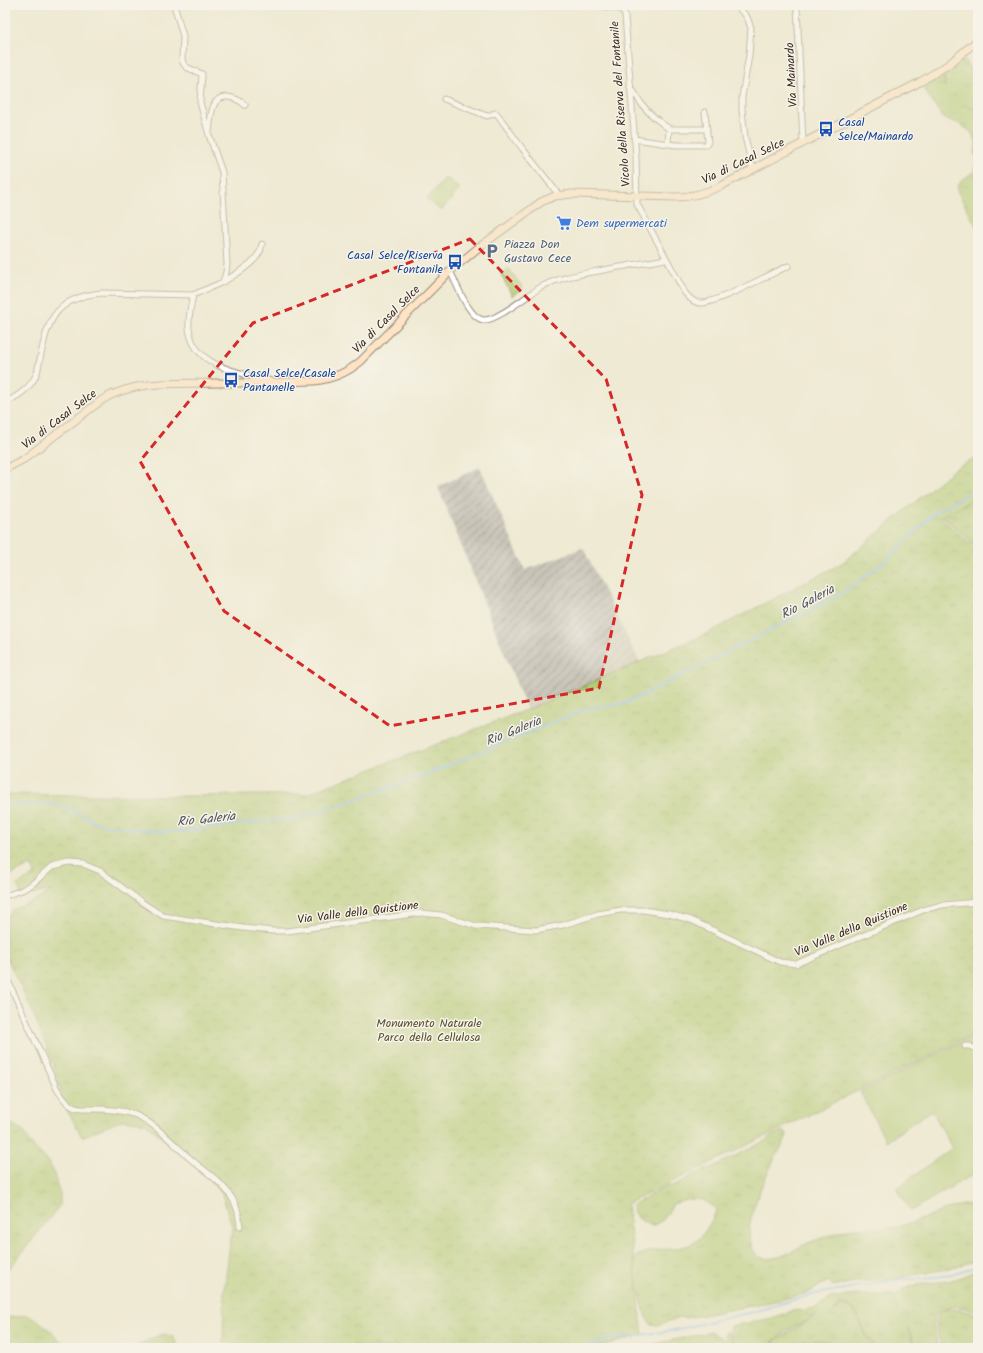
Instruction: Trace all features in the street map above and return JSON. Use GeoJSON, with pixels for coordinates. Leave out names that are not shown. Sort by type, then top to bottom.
{"type":"FeatureCollection","features":[{"type":"Feature","properties":{"kind":"main road","name":"Via di Casal Selce"},"geometry":{"type":"LineString","coordinates":[[5,469],[28,456],[102,400],[124,390],[154,385],[325,380],[337,376],[352,368],[364,358],[450,271],[478,248],[537,204],[546,199],[559,195],[576,194],[675,197],[697,195],[717,188],[884,102],[933,75],[965,52],[978,40]]}},
{"type":"Feature","properties":{"kind":"street"},"geometry":{"type":"LineString","coordinates":[[174,5],[183,36],[183,63],[186,67],[202,74],[200,102],[209,135],[222,172],[227,264],[223,282]]}},
{"type":"Feature","properties":{"kind":"street","name":"Vicolo della Riserva del Fontanile"},"geometry":{"type":"LineString","coordinates":[[600,5],[619,8],[624,14],[638,207],[685,293],[692,300],[701,304],[723,297],[788,266]]}},
{"type":"Feature","properties":{"kind":"street"},"geometry":{"type":"LineString","coordinates":[[736,5],[748,19],[751,28],[742,110],[744,132],[752,170]]}},
{"type":"Feature","properties":{"kind":"street","name":"Via Mainardo"},"geometry":{"type":"LineString","coordinates":[[797,5],[804,143]]}},
{"type":"Feature","properties":{"kind":"street"},"geometry":{"type":"LineString","coordinates":[[630,87],[651,115],[669,129],[707,129]]}},
{"type":"Feature","properties":{"kind":"street"},"geometry":{"type":"LineString","coordinates":[[209,135],[212,109],[217,99],[223,96],[231,97],[245,105]]}},
{"type":"Feature","properties":{"kind":"street"},"geometry":{"type":"LineString","coordinates":[[444,99],[487,116],[495,113],[497,114],[559,195]]}},
{"type":"Feature","properties":{"kind":"street"},"geometry":{"type":"LineString","coordinates":[[634,139],[676,144],[706,145],[708,142],[705,112]]}},
{"type":"Feature","properties":{"kind":"street"},"geometry":{"type":"LineString","coordinates":[[668,143],[669,129]]}},
{"type":"Feature","properties":{"kind":"street"},"geometry":{"type":"LineString","coordinates":[[5,403],[26,390],[34,380],[48,325],[56,313],[68,304],[89,295],[102,293],[193,295],[223,282],[245,267],[256,257],[262,244]]}},
{"type":"Feature","properties":{"kind":"street"},"geometry":{"type":"LineString","coordinates":[[450,271],[472,313],[481,319],[488,320],[508,310],[541,287],[558,280],[666,259]]}},
{"type":"Feature","properties":{"kind":"street"},"geometry":{"type":"LineString","coordinates":[[193,295],[189,327],[193,342],[199,352],[207,360],[216,365],[275,382]]}},
{"type":"Feature","properties":{"kind":"street","name":"Via Valle della Quistione"},"geometry":{"type":"LineString","coordinates":[[5,896],[28,887],[52,867],[69,863],[83,864],[109,876],[152,910],[163,916],[263,930],[295,930],[421,913],[440,915],[476,926],[536,930],[567,924],[598,914],[621,910],[643,910],[669,914],[691,920],[774,959],[790,964],[796,964],[923,910],[942,905],[978,902]]}},
{"type":"Feature","properties":{"kind":"street"},"geometry":{"type":"LineString","coordinates":[[5,974],[57,1088],[66,1102],[72,1107],[76,1108],[123,1111],[147,1122],[226,1189],[235,1202],[238,1210],[240,1227]]}},
{"type":"Feature","properties":{"kind":"street"},"geometry":{"type":"LineString","coordinates":[[965,1046],[970,1046],[978,1051]]}},
{"type":"Feature","properties":{"kind":"highlighted area"},"geometry":{"type":"Polygon","coordinates":[[[470,239],[606,379],[642,495],[599,688],[390,726],[224,611],[140,461],[253,323],[470,239]]]}},
{"type":"Feature","properties":{"kind":"shaded area"},"geometry":{"type":"Polygon","coordinates":[[[480,467],[525,570],[583,548],[640,663],[527,710],[438,487],[480,467]]]}},
{"type":"Feature","properties":{"kind":"green space"},"geometry":{"type":"Polygon","coordinates":[[[962,61],[966,62],[978,86],[978,108],[969,108],[978,109],[978,230],[957,190],[959,183],[974,171],[977,158],[974,152],[976,150],[976,141],[971,132],[958,123],[943,118],[923,88],[943,77],[945,87],[944,76],[962,61]]]}},
{"type":"Feature","properties":{"kind":"green space"},"geometry":{"type":"Polygon","coordinates":[[[446,177],[460,189],[441,211],[427,199],[446,177]]]}},
{"type":"Feature","properties":{"kind":"green space"},"geometry":{"type":"Polygon","coordinates":[[[509,269],[523,288],[512,296],[501,274],[509,269]]]}},
{"type":"Feature","properties":{"kind":"green space","name":"Monumento Naturale Parco della Cellulosa"},"geometry":{"type":"Polygon","coordinates":[[[978,457],[978,497],[940,517],[972,545],[978,547],[978,1032],[627,1204],[643,1335],[594,1348],[227,1348],[223,1342],[224,1292],[233,1230],[222,1194],[202,1171],[145,1123],[122,1120],[82,1137],[62,1101],[58,1080],[51,1058],[30,1006],[5,954],[5,921],[12,910],[37,900],[53,890],[22,897],[17,885],[36,874],[31,865],[7,877],[5,882],[5,794],[185,796],[306,794],[531,708],[706,634],[842,563],[953,470],[978,457]]]}},
{"type":"Feature","properties":{"kind":"green space"},"geometry":{"type":"Polygon","coordinates":[[[978,495],[978,545],[972,542],[942,516],[978,495]]]}},
{"type":"Feature","properties":{"kind":"green space"},"geometry":{"type":"Polygon","coordinates":[[[978,1034],[978,1171],[911,1211],[897,1188],[952,1148],[932,1110],[886,1141],[860,1092],[978,1034]]]}},
{"type":"Feature","properties":{"kind":"green space"},"geometry":{"type":"Polygon","coordinates":[[[8,1121],[24,1132],[29,1142],[45,1158],[52,1168],[60,1194],[60,1205],[5,1274],[5,1122],[8,1121]]]}},
{"type":"Feature","properties":{"kind":"green space"},"geometry":{"type":"Polygon","coordinates":[[[782,1131],[785,1131],[787,1135],[786,1138],[760,1190],[750,1224],[751,1244],[759,1257],[775,1258],[808,1243],[852,1229],[894,1228],[955,1207],[971,1204],[978,1205],[978,1260],[942,1270],[885,1280],[862,1281],[833,1286],[828,1281],[810,1292],[785,1299],[687,1318],[680,1317],[658,1325],[651,1324],[646,1318],[635,1272],[635,1260],[637,1256],[647,1252],[682,1247],[695,1242],[705,1232],[716,1211],[714,1207],[705,1201],[696,1199],[687,1200],[673,1204],[664,1219],[653,1226],[643,1222],[637,1217],[632,1208],[634,1204],[664,1188],[681,1183],[691,1176],[715,1166],[782,1131]]]}},
{"type":"Feature","properties":{"kind":"green space"},"geometry":{"type":"Polygon","coordinates":[[[978,1270],[978,1313],[961,1307],[947,1308],[936,1312],[933,1324],[938,1348],[914,1348],[912,1336],[907,1328],[911,1336],[913,1348],[876,1348],[866,1334],[856,1312],[849,1305],[844,1304],[838,1304],[837,1308],[833,1310],[838,1309],[839,1305],[845,1305],[853,1310],[868,1339],[875,1348],[836,1348],[832,1342],[821,1340],[803,1341],[781,1347],[777,1347],[773,1342],[784,1334],[808,1321],[818,1312],[807,1321],[786,1331],[772,1342],[777,1348],[736,1348],[731,1334],[731,1326],[768,1319],[792,1311],[815,1308],[831,1298],[857,1295],[893,1295],[894,1305],[898,1311],[894,1297],[906,1288],[914,1285],[955,1279],[978,1270]]]}},
{"type":"Feature","properties":{"kind":"green space"},"geometry":{"type":"Polygon","coordinates":[[[947,1309],[966,1311],[978,1315],[978,1348],[941,1348],[936,1325],[938,1313],[947,1309]]]}},
{"type":"Feature","properties":{"kind":"green space"},"geometry":{"type":"Polygon","coordinates":[[[27,1315],[39,1321],[70,1348],[5,1348],[5,1318],[27,1315]]]}},
{"type":"Feature","properties":{"kind":"green space"},"geometry":{"type":"Polygon","coordinates":[[[727,1331],[735,1348],[636,1348],[711,1332],[724,1340],[726,1339],[724,1334],[727,1331]]]}},
{"type":"Feature","properties":{"kind":"green space"},"geometry":{"type":"Polygon","coordinates":[[[165,1334],[173,1337],[179,1348],[133,1348],[157,1336],[165,1334]]]}},
{"type":"Feature","properties":{"kind":"green space"},"geometry":{"type":"Polygon","coordinates":[[[805,1342],[826,1342],[834,1348],[788,1348],[805,1342]]]}},
{"type":"Feature","properties":{"kind":"waterway","name":"Rio Galeria"},"geometry":{"type":"LineString","coordinates":[[5,805],[53,804],[63,806],[100,824],[161,832],[184,831],[308,816],[420,777],[584,710],[621,704],[633,700],[838,596],[886,561],[935,512],[978,488]]}},
{"type":"Feature","properties":{"kind":"waterway"},"geometry":{"type":"LineString","coordinates":[[580,1348],[610,1339],[670,1331],[756,1311],[811,1295],[901,1279],[923,1279],[948,1275],[978,1266]]}},
{"type":"Feature","properties":{"kind":"place","name":"Casal Selce/Mainardo"},"geometry":{"type":"Point","coordinates":[826,129]}},
{"type":"Feature","properties":{"kind":"place","name":"Dem supermercati"},"geometry":{"type":"Point","coordinates":[564,223]}},
{"type":"Feature","properties":{"kind":"place","name":"Piazza Don Gustavo Cece"},"geometry":{"type":"Point","coordinates":[492,251]}},
{"type":"Feature","properties":{"kind":"place","name":"Casal Selce/Riserva Fontanile"},"geometry":{"type":"Point","coordinates":[455,262]}},
{"type":"Feature","properties":{"kind":"place","name":"Casal Selce/Casale Pantanelle"},"geometry":{"type":"Point","coordinates":[231,380]}}]}
